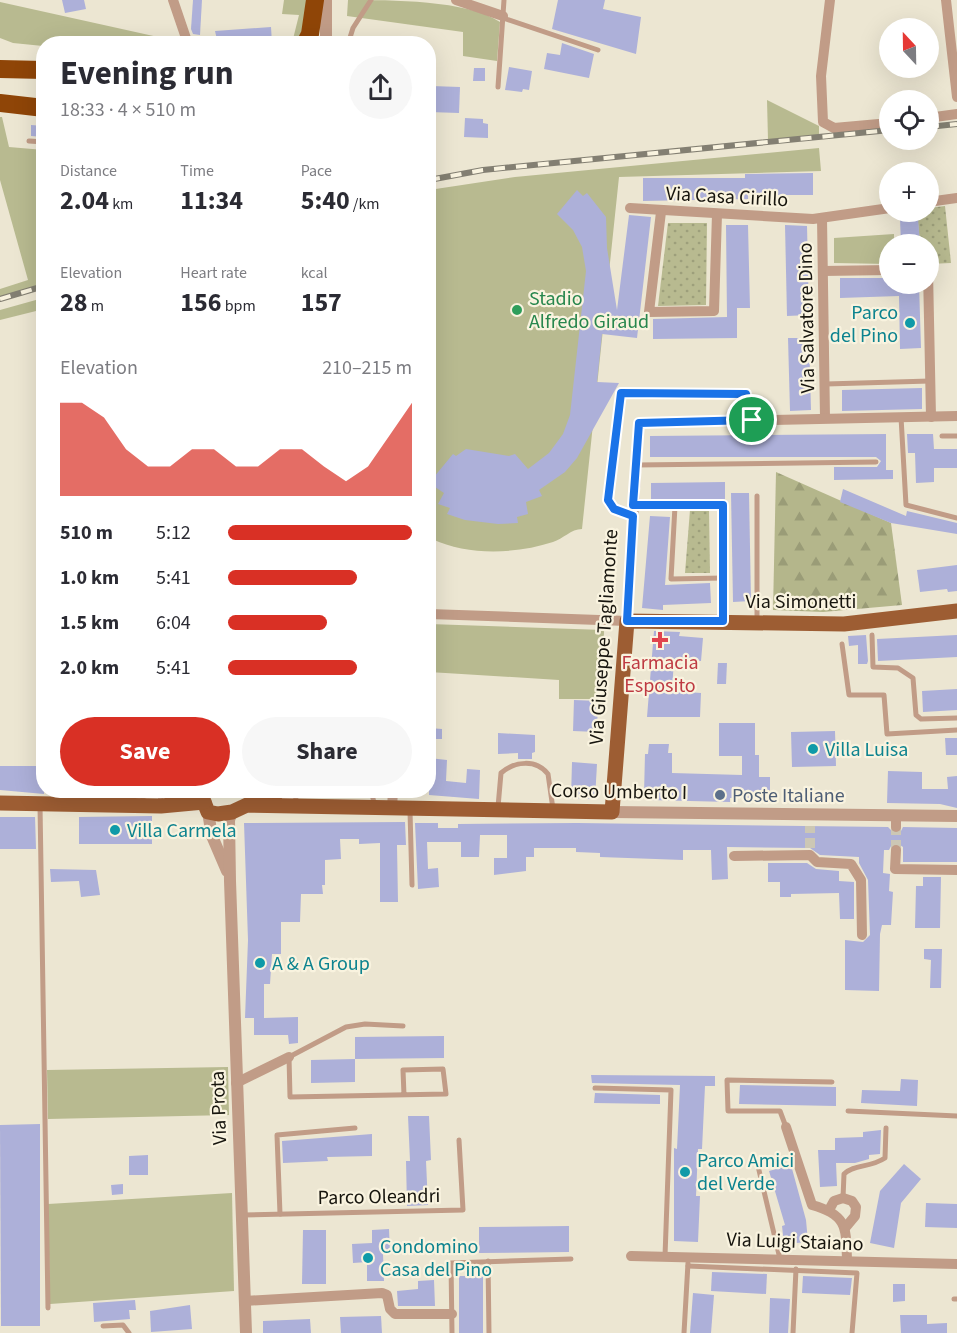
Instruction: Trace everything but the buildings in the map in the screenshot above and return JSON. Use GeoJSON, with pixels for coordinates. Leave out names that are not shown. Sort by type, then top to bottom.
{"type":"FeatureCollection","features":[{"type":"Feature","properties":{"kind":"highway"},"geometry":{"type":"LineString","coordinates":[[309,36],[315,0]]}},
{"type":"Feature","properties":{"kind":"highway"},"geometry":{"type":"LineString","coordinates":[[2,67],[36,69]]}},
{"type":"Feature","properties":{"kind":"highway"},"geometry":{"type":"LineString","coordinates":[[0,103],[36,107]]}},
{"type":"Feature","properties":{"kind":"main road","name":"Via Simonetti"},"geometry":{"type":"LineString","coordinates":[[627,621],[844,624],[957,611]]}},
{"type":"Feature","properties":{"kind":"main road","name":"Via Giuseppe Tagliamonte"},"geometry":{"type":"LineString","coordinates":[[612,812],[627,621]]}},
{"type":"Feature","properties":{"kind":"main road","name":"Corso Umberto I"},"geometry":{"type":"LineString","coordinates":[[0,802],[40,804],[160,798],[206,801],[218,814],[232,812],[250,798]]}},
{"type":"Feature","properties":{"kind":"main road","name":"Corso Umberto I"},"geometry":{"type":"LineString","coordinates":[[259,798],[288,807],[612,812]]}},
{"type":"Feature","properties":{"kind":"street"},"geometry":{"type":"LineString","coordinates":[[173,0],[185,36]]}},
{"type":"Feature","properties":{"kind":"street"},"geometry":{"type":"LineString","coordinates":[[326,0],[326,36]]}},
{"type":"Feature","properties":{"kind":"street"},"geometry":{"type":"LineString","coordinates":[[456,0],[503,17]]}},
{"type":"Feature","properties":{"kind":"street"},"geometry":{"type":"LineString","coordinates":[[830,0],[821,76],[823,122],[834,128],[879,124]]}},
{"type":"Feature","properties":{"kind":"street"},"geometry":{"type":"LineString","coordinates":[[945,0],[957,98]]}},
{"type":"Feature","properties":{"kind":"street"},"geometry":{"type":"LineString","coordinates":[[939,116],[957,114]]}},
{"type":"Feature","properties":{"kind":"street"},"geometry":{"type":"LineString","coordinates":[[939,200],[957,198]]}},
{"type":"Feature","properties":{"kind":"street","name":"Via Casa Cirillo"},"geometry":{"type":"LineString","coordinates":[[630,208],[661,212],[822,219],[879,210]]}},
{"type":"Feature","properties":{"kind":"street"},"geometry":{"type":"LineString","coordinates":[[661,212],[649,312],[714,311],[717,214]]}},
{"type":"Feature","properties":{"kind":"street","name":"Via Salvatore Dino"},"geometry":{"type":"LineString","coordinates":[[822,219],[825,418]]}},
{"type":"Feature","properties":{"kind":"street"},"geometry":{"type":"LineString","coordinates":[[824,271],[879,270]]}},
{"type":"Feature","properties":{"kind":"street"},"geometry":{"type":"LineString","coordinates":[[928,294],[931,417]]}},
{"type":"Feature","properties":{"kind":"street","name":"Via Giuseppe Tagliamonte"},"geometry":{"type":"LineString","coordinates":[[627,621],[639,423],[957,416]]}},
{"type":"Feature","properties":{"kind":"street","name":"Via Simonetti"},"geometry":{"type":"LineString","coordinates":[[436,614],[627,621]]}},
{"type":"Feature","properties":{"kind":"street"},"geometry":{"type":"LineString","coordinates":[[392,809],[393,798]]}},
{"type":"Feature","properties":{"kind":"street"},"geometry":{"type":"LineString","coordinates":[[206,801],[212,836],[230,881]]}},
{"type":"Feature","properties":{"kind":"street","name":"Via Prota"},"geometry":{"type":"LineString","coordinates":[[232,812],[229,820],[230,881],[246,1333]]}},
{"type":"Feature","properties":{"kind":"street","name":"Corso Umberto I"},"geometry":{"type":"LineString","coordinates":[[612,812],[896,821],[957,816]]}},
{"type":"Feature","properties":{"kind":"street"},"geometry":{"type":"LineString","coordinates":[[896,850],[895,869],[957,870]]}},
{"type":"Feature","properties":{"kind":"street"},"geometry":{"type":"LineString","coordinates":[[734,856],[810,852],[817,862],[851,864],[858,874],[862,935]]}},
{"type":"Feature","properties":{"kind":"street"},"geometry":{"type":"LineString","coordinates":[[236,1083],[289,1057]]}},
{"type":"Feature","properties":{"kind":"street"},"geometry":{"type":"LineString","coordinates":[[786,1127],[812,1205],[829,1210],[843,1222],[847,1261]]}},
{"type":"Feature","properties":{"kind":"street"},"geometry":{"type":"LineString","coordinates":[[829,1210],[834,1201],[843,1197],[852,1201],[856,1207],[855,1216],[845,1228]]}},
{"type":"Feature","properties":{"kind":"street","name":"Via Luigi Staiano"},"geometry":{"type":"LineString","coordinates":[[632,1256],[665,1256],[688,1261],[780,1259],[797,1265],[847,1261],[957,1264]]}},
{"type":"Feature","properties":{"kind":"street"},"geometry":{"type":"LineString","coordinates":[[245,1301],[382,1293],[387,1295],[390,1309],[395,1314],[452,1314]]}},
{"type":"Feature","properties":{"kind":"lane"},"geometry":{"type":"LineString","coordinates":[[350,36],[370,0]]}},
{"type":"Feature","properties":{"kind":"lane"},"geometry":{"type":"LineString","coordinates":[[498,87],[504,0]]}},
{"type":"Feature","properties":{"kind":"lane"},"geometry":{"type":"LineString","coordinates":[[503,17],[598,50]]}},
{"type":"Feature","properties":{"kind":"lane"},"geometry":{"type":"LineString","coordinates":[[28,141],[36,142]]}},
{"type":"Feature","properties":{"kind":"lane"},"geometry":{"type":"LineString","coordinates":[[826,384],[930,381]]}},
{"type":"Feature","properties":{"kind":"lane"},"geometry":{"type":"LineString","coordinates":[[723,621],[723,505],[675,506],[633,511],[614,509],[608,500],[621,393],[746,394],[752,420]]}},
{"type":"Feature","properties":{"kind":"lane"},"geometry":{"type":"LineString","coordinates":[[901,417],[906,505],[957,518]]}},
{"type":"Feature","properties":{"kind":"lane"},"geometry":{"type":"LineString","coordinates":[[942,436],[957,436]]}},
{"type":"Feature","properties":{"kind":"lane"},"geometry":{"type":"LineString","coordinates":[[636,465],[876,462]]}},
{"type":"Feature","properties":{"kind":"lane"},"geometry":{"type":"LineString","coordinates":[[757,496],[757,622]]}},
{"type":"Feature","properties":{"kind":"lane"},"geometry":{"type":"LineString","coordinates":[[675,506],[671,579],[723,578]]}},
{"type":"Feature","properties":{"kind":"lane"},"geometry":{"type":"LineString","coordinates":[[872,635],[873,667],[898,668],[913,678],[916,715],[921,719],[957,718]]}},
{"type":"Feature","properties":{"kind":"lane"},"geometry":{"type":"LineString","coordinates":[[842,644],[849,695],[884,695],[887,734],[957,730]]}},
{"type":"Feature","properties":{"kind":"lane"},"geometry":{"type":"LineString","coordinates":[[498,810],[501,773],[514,764],[542,767],[548,774],[553,811]]}},
{"type":"Feature","properties":{"kind":"lane"},"geometry":{"type":"LineString","coordinates":[[288,807],[293,798]]}},
{"type":"Feature","properties":{"kind":"lane"},"geometry":{"type":"LineString","coordinates":[[373,798],[375,809]]}},
{"type":"Feature","properties":{"kind":"lane"},"geometry":{"type":"LineString","coordinates":[[40,804],[48,1308]]}},
{"type":"Feature","properties":{"kind":"lane"},"geometry":{"type":"LineString","coordinates":[[410,809],[412,885]]}},
{"type":"Feature","properties":{"kind":"lane"},"geometry":{"type":"LineString","coordinates":[[403,1026],[365,1024],[346,1028],[289,1057],[290,1097],[404,1095],[446,1094],[443,1069],[403,1070],[404,1095]]}},
{"type":"Feature","properties":{"kind":"lane"},"geometry":{"type":"LineString","coordinates":[[786,1127],[780,1111],[728,1111],[728,1080],[832,1083]]}},
{"type":"Feature","properties":{"kind":"lane"},"geometry":{"type":"LineString","coordinates":[[595,1088],[671,1090],[665,1256]]}},
{"type":"Feature","properties":{"kind":"lane"},"geometry":{"type":"LineString","coordinates":[[848,1111],[957,1116]]}},
{"type":"Feature","properties":{"kind":"lane"},"geometry":{"type":"LineString","coordinates":[[280,1214],[277,1135],[355,1128]]}},
{"type":"Feature","properties":{"kind":"lane"},"geometry":{"type":"LineString","coordinates":[[843,1197],[844,1174],[849,1169],[874,1166],[885,1158],[886,1128]]}},
{"type":"Feature","properties":{"kind":"lane","name":"Parco Oleandri"},"geometry":{"type":"LineString","coordinates":[[242,1215],[463,1210],[459,1140]]}},
{"type":"Feature","properties":{"kind":"lane"},"geometry":{"type":"LineString","coordinates":[[758,1166],[780,1259]]}},
{"type":"Feature","properties":{"kind":"lane"},"geometry":{"type":"LineString","coordinates":[[452,1333],[451,1263],[571,1259]]}},
{"type":"Feature","properties":{"kind":"lane"},"geometry":{"type":"LineString","coordinates":[[488,1261],[489,1333]]}},
{"type":"Feature","properties":{"kind":"lane"},"geometry":{"type":"LineString","coordinates":[[684,1333],[688,1261],[797,1265],[856,1273],[852,1333]]}},
{"type":"Feature","properties":{"kind":"lane"},"geometry":{"type":"LineString","coordinates":[[793,1333],[797,1265]]}},
{"type":"Feature","properties":{"kind":"lane"},"geometry":{"type":"LineString","coordinates":[[103,1326],[123,1325],[128,1328],[129,1333]]}},
{"type":"Feature","properties":{"kind":"green space"},"geometry":{"type":"Polygon","coordinates":[[[284,0],[310,0],[303,36],[294,36],[299,15],[282,14],[284,0]]]}},
{"type":"Feature","properties":{"kind":"green space"},"geometry":{"type":"Polygon","coordinates":[[[348,0],[385,0],[449,5],[486,15],[500,22],[497,61],[463,56],[463,32],[347,16],[348,0]]]}},
{"type":"Feature","properties":{"kind":"green space"},"geometry":{"type":"Polygon","coordinates":[[[0,2],[153,36],[36,36],[36,45],[13,43],[0,38],[0,2]]]}},
{"type":"Feature","properties":{"kind":"green space"},"geometry":{"type":"Polygon","coordinates":[[[767,100],[819,126],[819,135],[768,140],[767,100]]]}},
{"type":"Feature","properties":{"kind":"green space"},"geometry":{"type":"Polygon","coordinates":[[[0,117],[2,117],[9,147],[36,149],[36,286],[0,297],[0,289],[28,280],[0,180],[0,117]]]}},
{"type":"Feature","properties":{"kind":"green space","name":"Stadio Alfredo Giraud"},"geometry":{"type":"Polygon","coordinates":[[[819,148],[821,171],[619,177],[582,529],[539,546],[508,551],[476,551],[436,541],[436,189],[515,177],[819,148]]]}},
{"type":"Feature","properties":{"kind":"green space"},"geometry":{"type":"Polygon","coordinates":[[[945,206],[951,263],[939,264],[939,234],[919,234],[918,222],[939,222],[939,207],[945,206]]]}},
{"type":"Feature","properties":{"kind":"green space"},"geometry":{"type":"Polygon","coordinates":[[[668,223],[707,223],[706,305],[658,306],[668,223]]]}},
{"type":"Feature","properties":{"kind":"green space"},"geometry":{"type":"Polygon","coordinates":[[[879,235],[879,264],[834,263],[834,238],[879,235]]]}},
{"type":"Feature","properties":{"kind":"green space"},"geometry":{"type":"Polygon","coordinates":[[[36,300],[36,311],[0,320],[0,310],[36,300]]]}},
{"type":"Feature","properties":{"kind":"green space"},"geometry":{"type":"Polygon","coordinates":[[[776,472],[891,523],[902,605],[823,612],[773,610],[776,472]]]}},
{"type":"Feature","properties":{"kind":"green space"},"geometry":{"type":"Polygon","coordinates":[[[690,510],[709,510],[710,573],[685,573],[690,510]]]}},
{"type":"Feature","properties":{"kind":"green space"},"geometry":{"type":"Polygon","coordinates":[[[436,624],[604,630],[603,699],[559,699],[559,680],[436,672],[436,624]]]}},
{"type":"Feature","properties":{"kind":"green space"},"geometry":{"type":"Polygon","coordinates":[[[228,1067],[229,1115],[48,1119],[47,1070],[228,1067]]]}},
{"type":"Feature","properties":{"kind":"green space"},"geometry":{"type":"Polygon","coordinates":[[[232,1193],[234,1291],[50,1304],[48,1204],[232,1193]]]}},
{"type":"Feature","properties":{"kind":"tunnel"},"geometry":{"type":"LineString","coordinates":[[810,826],[810,848]]}},
{"type":"Feature","properties":{"kind":"tunnel"},"geometry":{"type":"LineString","coordinates":[[896,827],[896,850]]}},
{"type":"Feature","properties":{"kind":"railway"},"geometry":{"type":"LineString","coordinates":[[939,126],[957,124]]}},
{"type":"Feature","properties":{"kind":"railway"},"geometry":{"type":"LineString","coordinates":[[436,179],[483,170],[879,131]]}},
{"type":"Feature","properties":{"kind":"railway"},"geometry":{"type":"LineString","coordinates":[[0,299],[36,288]]}},
{"type":"Feature","properties":{"kind":"place","name":"Stadio Alfredo Giraud"},"geometry":{"type":"Point","coordinates":[517,310]}},
{"type":"Feature","properties":{"kind":"place","name":"Parco del Pino"},"geometry":{"type":"Point","coordinates":[910,323]}},
{"type":"Feature","properties":{"kind":"place","name":"Farmacia Esposito"},"geometry":{"type":"Point","coordinates":[660,640]}},
{"type":"Feature","properties":{"kind":"place","name":"Villa Luisa"},"geometry":{"type":"Point","coordinates":[813,749]}},
{"type":"Feature","properties":{"kind":"place","name":"Poste Italiane"},"geometry":{"type":"Point","coordinates":[720,795]}},
{"type":"Feature","properties":{"kind":"place","name":"Villa Carmela"},"geometry":{"type":"Point","coordinates":[115,830]}},
{"type":"Feature","properties":{"kind":"place","name":"A & A Group"},"geometry":{"type":"Point","coordinates":[260,963]}},
{"type":"Feature","properties":{"kind":"place","name":"Parco Amici del Verde"},"geometry":{"type":"Point","coordinates":[685,1172]}},
{"type":"Feature","properties":{"kind":"place","name":"Condomino Casa del Pino"},"geometry":{"type":"Point","coordinates":[368,1258]}},
{"type":"Feature","properties":{"kind":"route"},"geometry":{"type":"LineString","coordinates":[[621,393],[746,394],[752,420],[639,423],[633,505],[723,505],[723,621],[627,621],[633,516],[614,509],[608,500],[621,393]]}}]}
